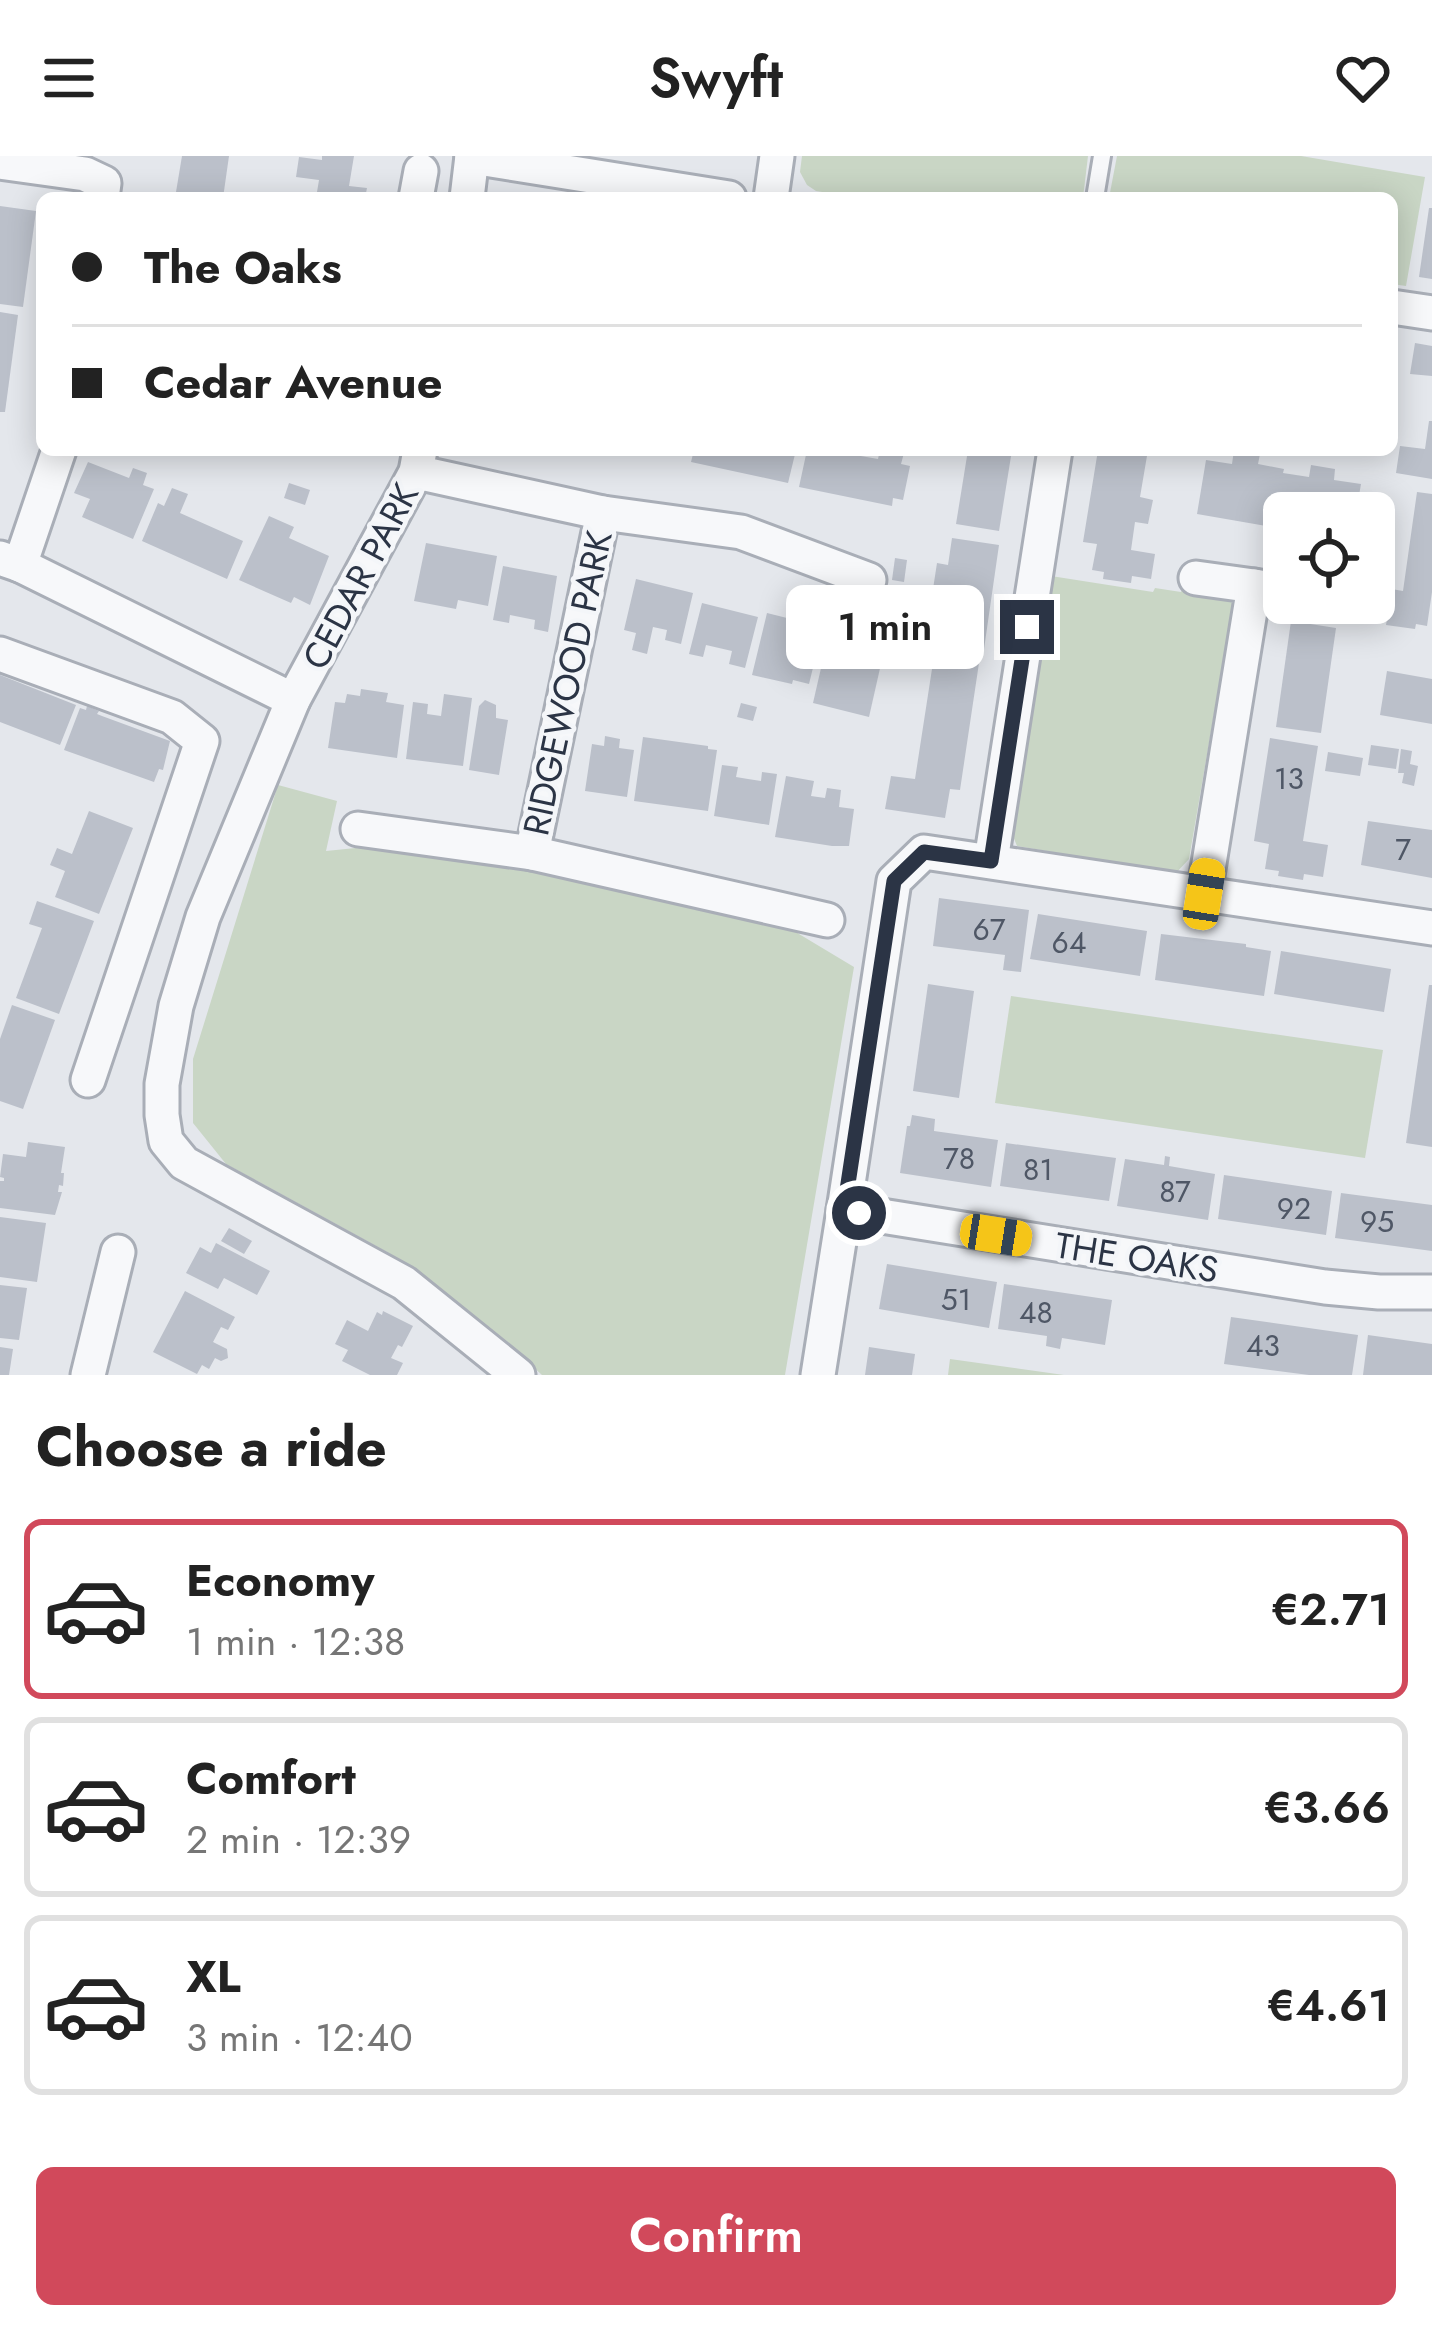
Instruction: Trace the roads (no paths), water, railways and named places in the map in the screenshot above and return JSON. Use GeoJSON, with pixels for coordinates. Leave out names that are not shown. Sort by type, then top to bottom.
{"type":"FeatureCollection","features":[{"type":"Feature","properties":{"kind":"street"},"geometry":{"type":"LineString","coordinates":[[772,192],[776,156]]}},
{"type":"Feature","properties":{"kind":"street"},"geometry":{"type":"LineString","coordinates":[[468,192],[472,157],[691,192]]}},
{"type":"Feature","properties":{"kind":"street"},"geometry":{"type":"LineString","coordinates":[[0,162],[85,174],[104,183],[103,192]]}},
{"type":"Feature","properties":{"kind":"street"},"geometry":{"type":"LineString","coordinates":[[1398,308],[1432,314]]}},
{"type":"Feature","properties":{"kind":"street"},"geometry":{"type":"LineString","coordinates":[[56,456],[10,561],[293,700]]}},
{"type":"Feature","properties":{"kind":"street"},"geometry":{"type":"LineString","coordinates":[[991,861],[1054,456]]}},
{"type":"Feature","properties":{"kind":"street","name":"RIDGEWOOD PARK"},"geometry":{"type":"LineString","coordinates":[[418,461],[603,513],[741,532],[868,580]]}},
{"type":"Feature","properties":{"kind":"street","name":"CEDAR PARK"},"geometry":{"type":"LineString","coordinates":[[418,461],[293,700],[203,917],[176,1006],[162,1084],[162,1115],[166,1141],[184,1163],[404,1283],[498,1368]]}},
{"type":"Feature","properties":{"kind":"street","name":"RIDGEWOOD PARK"},"geometry":{"type":"LineString","coordinates":[[532,853],[603,513]]}},
{"type":"Feature","properties":{"kind":"street"},"geometry":{"type":"LineString","coordinates":[[1196,578],[1263,588]]}},
{"type":"Feature","properties":{"kind":"street"},"geometry":{"type":"LineString","coordinates":[[1204,894],[1263,617]]}},
{"type":"Feature","properties":{"kind":"street"},"geometry":{"type":"LineString","coordinates":[[0,654],[172,717],[202,741],[88,1080]]}},
{"type":"Feature","properties":{"kind":"street","name":"RIDGEWOOD PARK"},"geometry":{"type":"LineString","coordinates":[[358,829],[532,853],[826,920]]}},
{"type":"Feature","properties":{"kind":"street"},"geometry":{"type":"LineString","coordinates":[[818,1375],[894,881],[924,852],[1432,928]]}},
{"type":"Feature","properties":{"kind":"street","name":"THE OAKS"},"geometry":{"type":"LineString","coordinates":[[844,1210],[1325,1287],[1432,1292]]}},
{"type":"Feature","properties":{"kind":"street"},"geometry":{"type":"LineString","coordinates":[[88,1375],[118,1252]]}},
{"type":"Feature","properties":{"kind":"lane"},"geometry":{"type":"LineString","coordinates":[[1096,192],[1102,156]]}}]}
